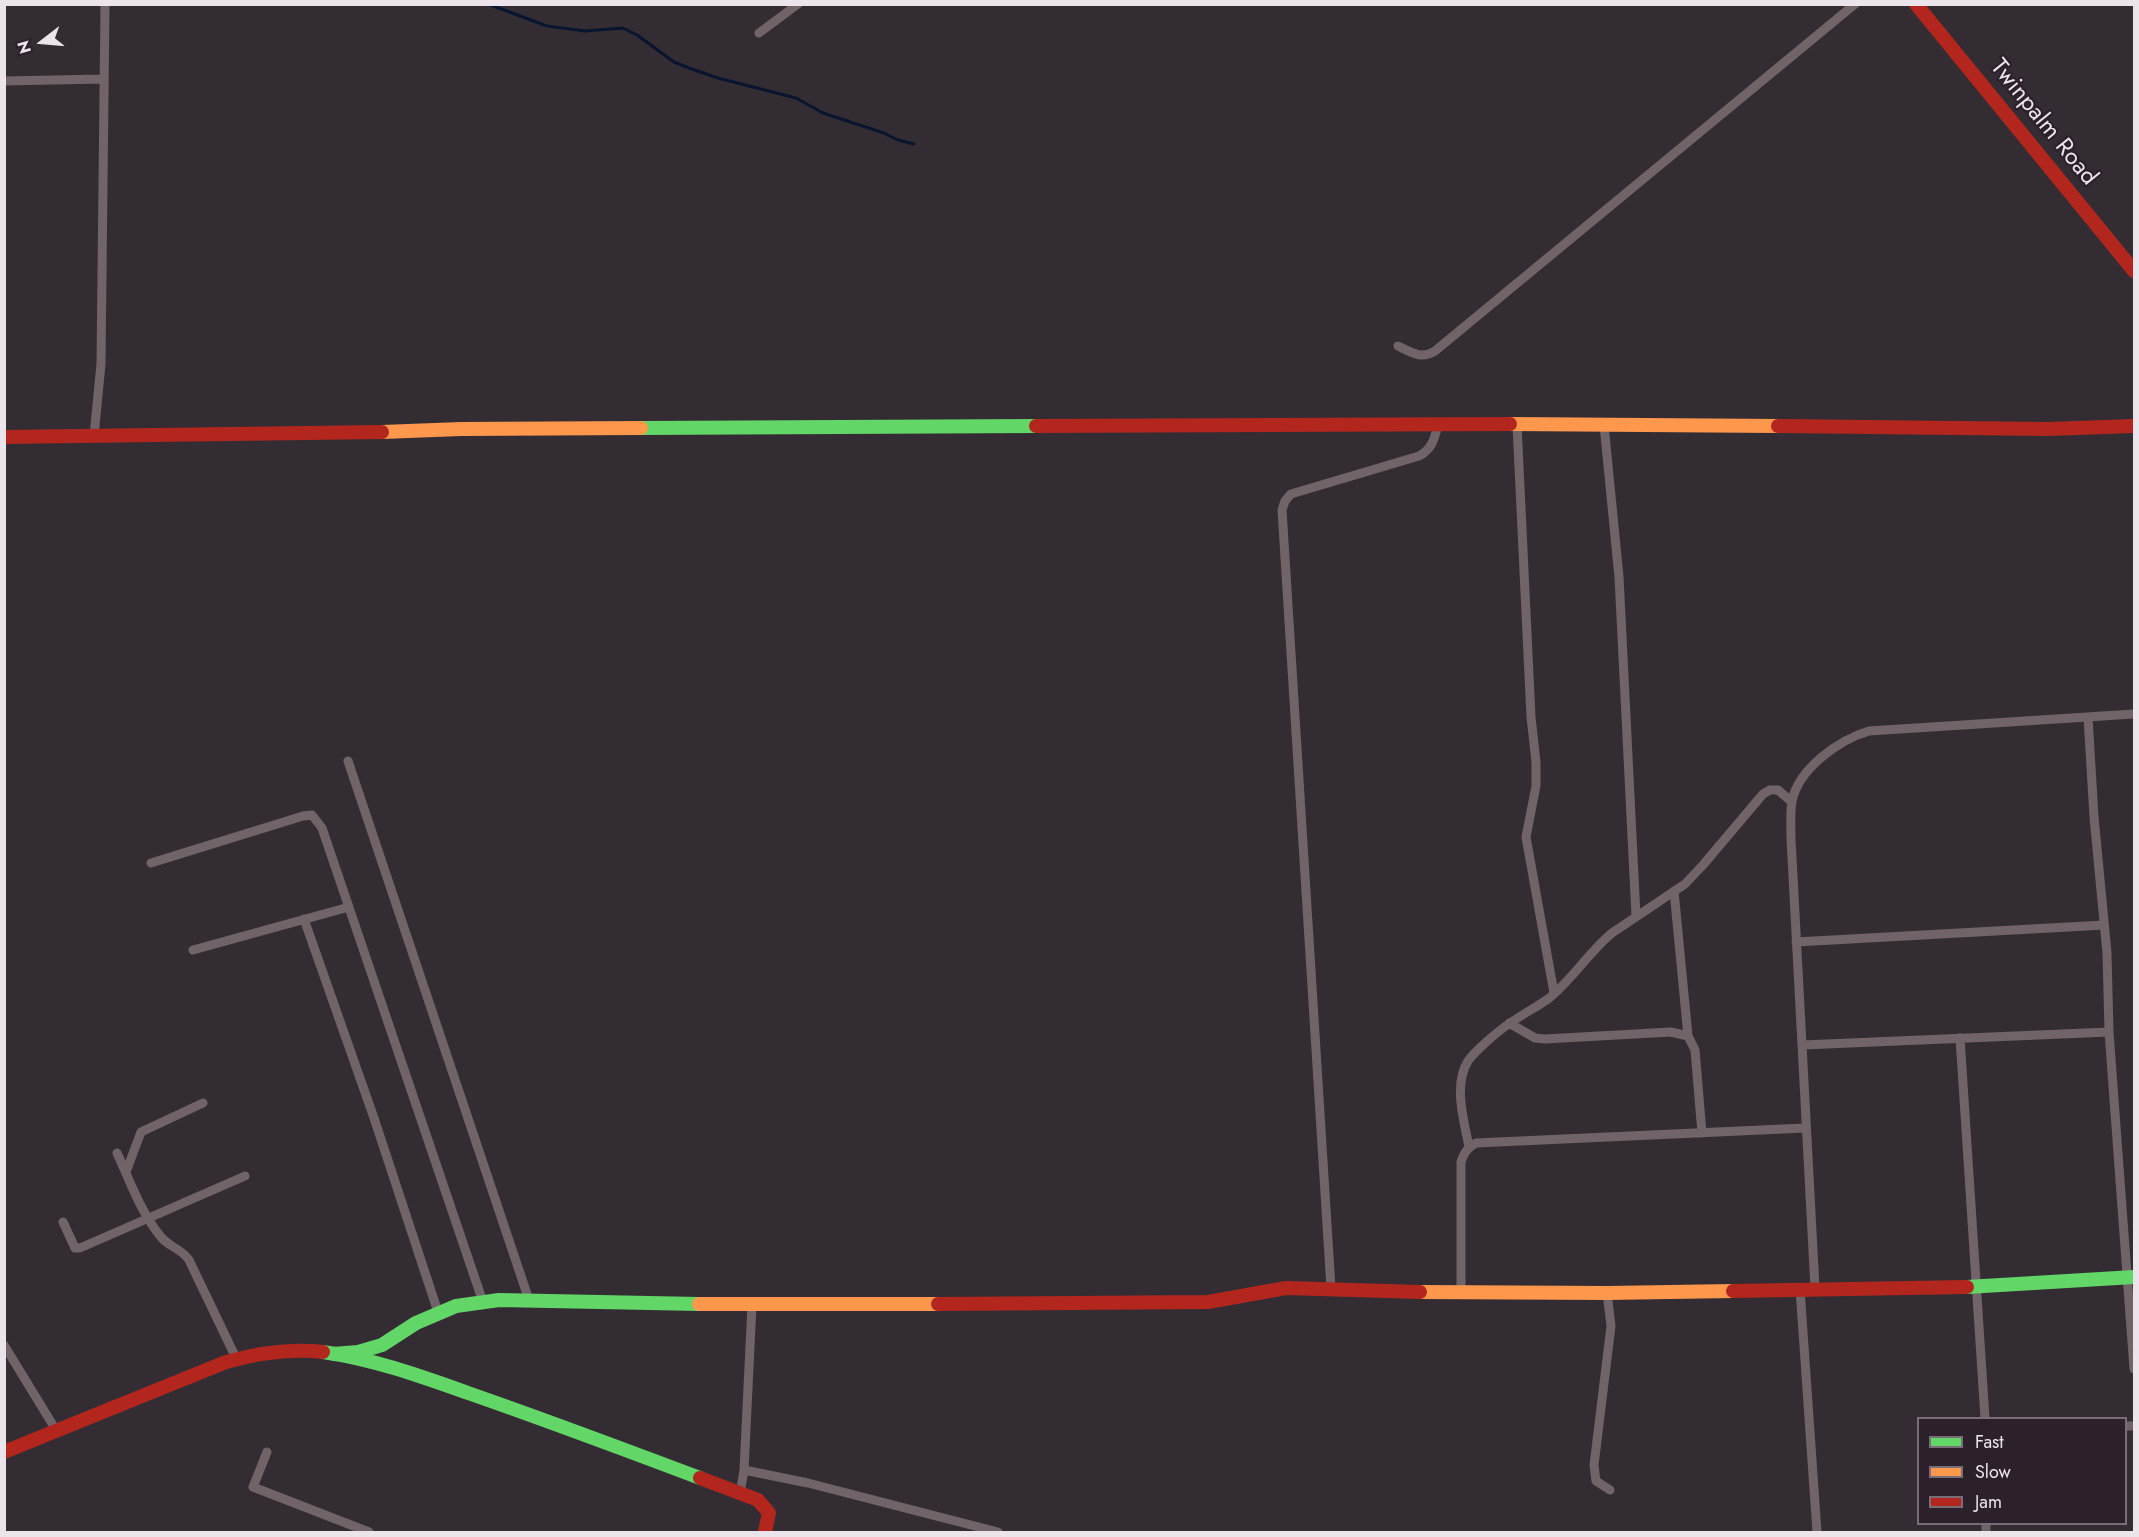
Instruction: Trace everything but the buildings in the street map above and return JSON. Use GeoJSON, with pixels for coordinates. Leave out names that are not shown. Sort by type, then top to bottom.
{"type":"FeatureCollection","features":[{"type":"Feature","properties":{"kind":"street"},"geometry":{"type":"LineString","coordinates":[[94,435],[101,364],[105,4]]}},
{"type":"Feature","properties":{"kind":"street"},"geometry":{"type":"LineString","coordinates":[[759,33],[798,4]]}},
{"type":"Feature","properties":{"kind":"street"},"geometry":{"type":"LineString","coordinates":[[1398,345],[1420,356],[1435,351],[1855,4]]}},
{"type":"Feature","properties":{"kind":"street","name":"Twinpalm Road"},"geometry":{"type":"LineString","coordinates":[[1916,4],[2134,271]]}},
{"type":"Feature","properties":{"kind":"street"},"geometry":{"type":"LineString","coordinates":[[4,81],[103,79]]}},
{"type":"Feature","properties":{"kind":"street"},"geometry":{"type":"LineString","coordinates":[[1330,1288],[1282,510],[1291,494],[1419,456],[1428,451],[1434,442],[1438,425]]}},
{"type":"Feature","properties":{"kind":"street"},"geometry":{"type":"LineString","coordinates":[[4,437],[320,434],[460,429],[1438,425],[2048,429],[2134,426]]}},
{"type":"Feature","properties":{"kind":"street"},"geometry":{"type":"LineString","coordinates":[[1517,425],[1531,717],[1536,762],[1536,786],[1526,837],[1554,993]]}},
{"type":"Feature","properties":{"kind":"street"},"geometry":{"type":"LineString","coordinates":[[1604,425],[1619,577],[1636,916]]}},
{"type":"Feature","properties":{"kind":"street"},"geometry":{"type":"LineString","coordinates":[[1815,1288],[1791,839],[1792,802],[1796,789],[1812,766],[1852,736],[1869,731],[2134,714]]}},
{"type":"Feature","properties":{"kind":"street"},"geometry":{"type":"LineString","coordinates":[[2088,717],[2104,925],[2109,1032],[2131,1277],[2134,1369]]}},
{"type":"Feature","properties":{"kind":"street"},"geometry":{"type":"LineString","coordinates":[[348,761],[529,1300]]}},
{"type":"Feature","properties":{"kind":"street"},"geometry":{"type":"LineString","coordinates":[[1469,1147],[1461,1100],[1461,1087],[1468,1061],[1496,1033],[1554,993],[1602,941],[1685,884],[1763,794],[1770,790],[1778,790],[1792,802]]}},
{"type":"Feature","properties":{"kind":"street"},"geometry":{"type":"LineString","coordinates":[[151,863],[312,815],[322,828],[483,1302]]}},
{"type":"Feature","properties":{"kind":"street"},"geometry":{"type":"LineString","coordinates":[[1674,891],[1688,1036],[1695,1050],[1701,1133]]}},
{"type":"Feature","properties":{"kind":"street"},"geometry":{"type":"LineString","coordinates":[[193,950],[349,907]]}},
{"type":"Feature","properties":{"kind":"street"},"geometry":{"type":"LineString","coordinates":[[304,919],[374,1118],[438,1312]]}},
{"type":"Feature","properties":{"kind":"street"},"geometry":{"type":"LineString","coordinates":[[1796,942],[2104,925]]}},
{"type":"Feature","properties":{"kind":"street"},"geometry":{"type":"LineString","coordinates":[[1509,1023],[1535,1038],[1545,1040],[1671,1032],[1688,1036]]}},
{"type":"Feature","properties":{"kind":"street"},"geometry":{"type":"LineString","coordinates":[[1803,1045],[2109,1032]]}},
{"type":"Feature","properties":{"kind":"street"},"geometry":{"type":"LineString","coordinates":[[1960,1038],[1985,1417]]}},
{"type":"Feature","properties":{"kind":"street"},"geometry":{"type":"LineString","coordinates":[[126,1172],[141,1132],[203,1103]]}},
{"type":"Feature","properties":{"kind":"street"},"geometry":{"type":"LineString","coordinates":[[1461,1293],[1461,1162],[1469,1147],[1483,1142],[1805,1128]]}},
{"type":"Feature","properties":{"kind":"street"},"geometry":{"type":"LineString","coordinates":[[117,1154],[148,1219],[166,1242],[186,1255],[189,1260],[236,1359]]}},
{"type":"Feature","properties":{"kind":"street"},"geometry":{"type":"LineString","coordinates":[[63,1222],[77,1249],[245,1176]]}},
{"type":"Feature","properties":{"kind":"street"},"geometry":{"type":"LineString","coordinates":[[333,1354],[358,1352],[376,1347],[388,1342],[416,1323],[456,1306],[529,1300],[752,1305],[1208,1302],[1286,1288],[1389,1292],[1607,1293],[1800,1288],[1977,1287],[2131,1277]]}},
{"type":"Feature","properties":{"kind":"street"},"geometry":{"type":"LineString","coordinates":[[1800,1288],[1817,1533]]}},
{"type":"Feature","properties":{"kind":"street"},"geometry":{"type":"LineString","coordinates":[[1607,1293],[1611,1326],[1594,1465],[1596,1481],[1611,1490]]}},
{"type":"Feature","properties":{"kind":"street"},"geometry":{"type":"LineString","coordinates":[[740,1494],[744,1470],[752,1305]]}},
{"type":"Feature","properties":{"kind":"street"},"geometry":{"type":"LineString","coordinates":[[388,1342],[387,1355],[391,1368]]}},
{"type":"Feature","properties":{"kind":"street"},"geometry":{"type":"LineString","coordinates":[[4,1345],[56,1430]]}},
{"type":"Feature","properties":{"kind":"street"},"geometry":{"type":"LineString","coordinates":[[4,1452],[204,1370],[251,1354],[297,1351],[333,1354],[391,1368],[552,1422],[758,1500],[769,1513],[765,1533]]}},
{"type":"Feature","properties":{"kind":"street"},"geometry":{"type":"LineString","coordinates":[[267,1452],[253,1487],[369,1533]]}},
{"type":"Feature","properties":{"kind":"street"},"geometry":{"type":"LineString","coordinates":[[744,1470],[808,1483],[998,1533]]}},
{"type":"Feature","properties":{"kind":"waterway"},"geometry":{"type":"LineString","coordinates":[[488,4],[547,26],[585,31],[623,28],[637,35],[674,62],[689,68],[796,98],[823,113],[914,144]]}},
{"type":"Feature","properties":{"kind":"traffic: fast"},"geometry":{"type":"LineString","coordinates":[[641,428],[1036,426]]}},
{"type":"Feature","properties":{"kind":"traffic: fast"},"geometry":{"type":"LineString","coordinates":[[1967,1287],[2134,1277]]}},
{"type":"Feature","properties":{"kind":"traffic: fast"},"geometry":{"type":"LineString","coordinates":[[333,1354],[358,1352],[382,1345],[416,1323],[456,1306],[499,1300],[699,1304]]}},
{"type":"Feature","properties":{"kind":"traffic: fast"},"geometry":{"type":"LineString","coordinates":[[323,1352],[360,1359],[414,1374],[700,1478]]}},
{"type":"Feature","properties":{"kind":"traffic: slow"},"geometry":{"type":"LineString","coordinates":[[1510,424],[1778,426]]}},
{"type":"Feature","properties":{"kind":"traffic: slow"},"geometry":{"type":"LineString","coordinates":[[382,432],[641,428]]}},
{"type":"Feature","properties":{"kind":"traffic: slow"},"geometry":{"type":"LineString","coordinates":[[1420,1292],[1733,1291]]}},
{"type":"Feature","properties":{"kind":"traffic: slow"},"geometry":{"type":"LineString","coordinates":[[699,1304],[938,1304]]}},
{"type":"Feature","properties":{"kind":"traffic: jam"},"geometry":{"type":"LineString","coordinates":[[1916,4],[2134,271]]}},
{"type":"Feature","properties":{"kind":"traffic: jam"},"geometry":{"type":"LineString","coordinates":[[1036,426],[1510,424]]}},
{"type":"Feature","properties":{"kind":"traffic: jam"},"geometry":{"type":"LineString","coordinates":[[1778,426],[2048,429],[2134,426]]}},
{"type":"Feature","properties":{"kind":"traffic: jam"},"geometry":{"type":"LineString","coordinates":[[4,437],[382,432]]}},
{"type":"Feature","properties":{"kind":"traffic: jam"},"geometry":{"type":"LineString","coordinates":[[1733,1291],[1967,1287]]}},
{"type":"Feature","properties":{"kind":"traffic: jam"},"geometry":{"type":"LineString","coordinates":[[938,1304],[1208,1302],[1286,1288],[1420,1292]]}},
{"type":"Feature","properties":{"kind":"traffic: jam"},"geometry":{"type":"LineString","coordinates":[[4,1452],[226,1362],[274,1352],[323,1352]]}},
{"type":"Feature","properties":{"kind":"traffic: jam"},"geometry":{"type":"LineString","coordinates":[[700,1478],[758,1500],[769,1513],[765,1532]]}}]}
